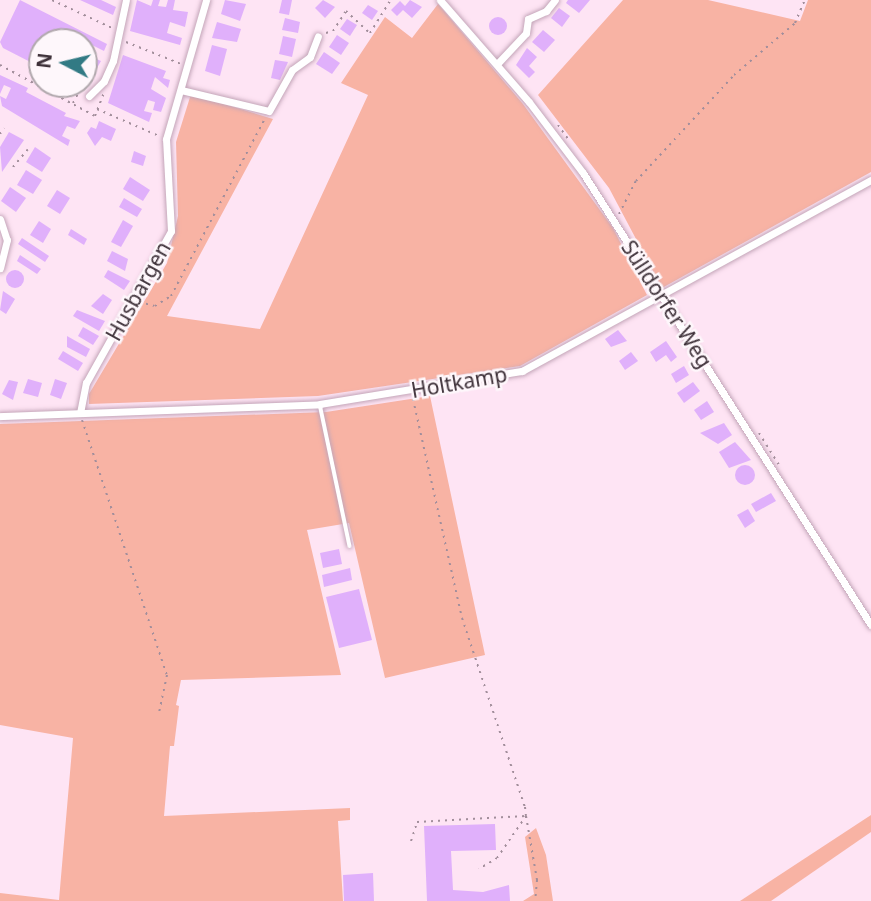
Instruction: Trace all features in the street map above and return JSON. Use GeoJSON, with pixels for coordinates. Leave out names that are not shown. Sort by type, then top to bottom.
{"type":"FeatureCollection","features":[{"type":"Feature","properties":{"kind":"street"},"geometry":{"type":"LineString","coordinates":[[98,87],[104,81],[126,0]]}},
{"type":"Feature","properties":{"kind":"street","name":"Husbargen"},"geometry":{"type":"LineString","coordinates":[[80,413],[86,383],[135,300],[171,231],[166,139],[206,0]]}},
{"type":"Feature","properties":{"kind":"street","name":"Sülldorfer Weg"},"geometry":{"type":"LineString","coordinates":[[441,0],[497,64],[583,173],[659,296],[761,448],[871,625]]}},
{"type":"Feature","properties":{"kind":"street"},"geometry":{"type":"LineString","coordinates":[[497,64],[526,33],[528,19],[546,11],[555,0]]}},
{"type":"Feature","properties":{"kind":"street"},"geometry":{"type":"LineString","coordinates":[[181,90],[269,111],[292,70],[310,57],[318,36]]}},
{"type":"Feature","properties":{"kind":"street","name":"Holtkamp"},"geometry":{"type":"LineString","coordinates":[[0,416],[320,404],[522,371],[871,180]]}},
{"type":"Feature","properties":{"kind":"street"},"geometry":{"type":"LineString","coordinates":[[0,219],[6,240],[0,268]]}},
{"type":"Feature","properties":{"kind":"lane"},"geometry":{"type":"LineString","coordinates":[[320,404],[350,546]]}},
{"type":"Feature","properties":{"kind":"path"},"geometry":{"type":"LineString","coordinates":[[52,0],[118,35],[189,66]]}},
{"type":"Feature","properties":{"kind":"path"},"geometry":{"type":"LineString","coordinates":[[318,36],[333,31],[346,11],[370,33],[391,0]]}},
{"type":"Feature","properties":{"kind":"path"},"geometry":{"type":"LineString","coordinates":[[619,215],[636,181],[734,75],[795,23],[805,0]]}},
{"type":"Feature","properties":{"kind":"path"},"geometry":{"type":"LineString","coordinates":[[0,65],[94,116],[97,109],[166,139]]}},
{"type":"Feature","properties":{"kind":"path"},"geometry":{"type":"LineString","coordinates":[[72,104],[75,98]]}},
{"type":"Feature","properties":{"kind":"path"},"geometry":{"type":"LineString","coordinates":[[135,300],[155,306],[171,296],[269,111]]}},
{"type":"Feature","properties":{"kind":"path"},"geometry":{"type":"LineString","coordinates":[[0,134],[4,128]]}},
{"type":"Feature","properties":{"kind":"path"},"geometry":{"type":"LineString","coordinates":[[13,167],[28,149]]}},
{"type":"Feature","properties":{"kind":"path"},"geometry":{"type":"LineString","coordinates":[[411,391],[462,618],[526,816],[537,880],[535,901]]}},
{"type":"Feature","properties":{"kind":"path"},"geometry":{"type":"LineString","coordinates":[[80,413],[167,675],[159,713]]}},
{"type":"Feature","properties":{"kind":"path"},"geometry":{"type":"LineString","coordinates":[[411,841],[417,822],[526,816]]}},
{"type":"Feature","properties":{"kind":"path"},"geometry":{"type":"LineString","coordinates":[[479,869],[497,858],[526,816]]}},
{"type":"Feature","properties":{"kind":"shaded area"},"geometry":{"type":"Polygon","coordinates":[[[623,0],[708,0],[800,21],[808,0],[871,0],[871,172],[662,288],[609,188],[538,95],[623,0]]]}},
{"type":"Feature","properties":{"kind":"shaded area"},"geometry":{"type":"Polygon","coordinates":[[[438,4],[523,104],[613,228],[647,295],[520,366],[318,396],[89,404],[89,394],[167,263],[178,216],[176,142],[191,94],[273,119],[167,316],[260,329],[368,95],[341,83],[385,17],[412,38],[438,4]]]}},
{"type":"Feature","properties":{"kind":"shaded area"},"geometry":{"type":"Polygon","coordinates":[[[430,396],[485,655],[385,678],[349,523],[307,530],[341,675],[181,680],[176,705],[179,706],[174,746],[170,746],[164,816],[350,808],[350,820],[338,821],[343,901],[0,901],[0,893],[59,900],[73,738],[0,725],[0,424],[326,412],[430,396]]]}},
{"type":"Feature","properties":{"kind":"shaded area"},"geometry":{"type":"Polygon","coordinates":[[[871,815],[871,832],[771,901],[740,901],[871,815]]]}},
{"type":"Feature","properties":{"kind":"shaded area"},"geometry":{"type":"Polygon","coordinates":[[[536,828],[546,855],[553,901],[523,901],[534,894],[525,837],[536,828]]]}},
{"type":"Feature","properties":{"kind":"building"},"geometry":{"type":"Polygon","coordinates":[[[20,0],[75,28],[28,28],[28,61],[3,48],[0,42],[20,0]]]}},
{"type":"Feature","properties":{"kind":"building"},"geometry":{"type":"Polygon","coordinates":[[[80,0],[101,0],[116,7],[113,15],[80,0]]]}},
{"type":"Feature","properties":{"kind":"building"},"geometry":{"type":"Polygon","coordinates":[[[137,0],[151,6],[153,0],[160,0],[158,6],[166,7],[168,0],[175,0],[173,10],[188,12],[185,27],[170,22],[167,33],[182,38],[180,45],[130,31],[137,0]]]}},
{"type":"Feature","properties":{"kind":"building"},"geometry":{"type":"Polygon","coordinates":[[[225,0],[246,4],[240,21],[221,14],[225,0]]]}},
{"type":"Feature","properties":{"kind":"building"},"geometry":{"type":"Polygon","coordinates":[[[282,0],[292,0],[289,15],[279,13],[282,0]]]}},
{"type":"Feature","properties":{"kind":"building"},"geometry":{"type":"Polygon","coordinates":[[[323,0],[335,7],[325,18],[315,8],[323,0]]]}},
{"type":"Feature","properties":{"kind":"building"},"geometry":{"type":"Polygon","coordinates":[[[410,0],[422,7],[412,18],[403,10],[397,16],[391,10],[400,1],[405,6],[410,0]]]}},
{"type":"Feature","properties":{"kind":"building"},"geometry":{"type":"Polygon","coordinates":[[[568,0],[590,0],[579,13],[566,3],[568,0]]]}},
{"type":"Feature","properties":{"kind":"building"},"geometry":{"type":"Polygon","coordinates":[[[368,5],[378,11],[372,20],[362,13],[368,5]]]}},
{"type":"Feature","properties":{"kind":"building"},"geometry":{"type":"Polygon","coordinates":[[[559,8],[570,16],[562,27],[551,18],[559,8]]]}},
{"type":"Feature","properties":{"kind":"building"},"geometry":{"type":"Polygon","coordinates":[[[494,17],[502,17],[507,26],[505,33],[494,35],[489,30],[489,22],[494,17]]]}},
{"type":"Feature","properties":{"kind":"building"},"geometry":{"type":"Polygon","coordinates":[[[285,18],[300,22],[298,33],[282,30],[285,18]]]}},
{"type":"Feature","properties":{"kind":"building"},"geometry":{"type":"Polygon","coordinates":[[[347,19],[357,25],[350,36],[340,29],[347,19]]]}},
{"type":"Feature","properties":{"kind":"building"},"geometry":{"type":"Polygon","coordinates":[[[217,22],[241,29],[237,42],[212,38],[217,22]]]}},
{"type":"Feature","properties":{"kind":"building"},"geometry":{"type":"Polygon","coordinates":[[[543,30],[555,40],[544,52],[532,42],[543,30]]]}},
{"type":"Feature","properties":{"kind":"building"},"geometry":{"type":"Polygon","coordinates":[[[337,35],[349,43],[341,55],[329,47],[337,35]]]}},
{"type":"Feature","properties":{"kind":"building"},"geometry":{"type":"Polygon","coordinates":[[[283,36],[296,39],[292,57],[279,54],[283,36]]]}},
{"type":"Feature","properties":{"kind":"building"},"geometry":{"type":"Polygon","coordinates":[[[98,39],[107,44],[104,51],[98,48],[98,39]]]}},
{"type":"Feature","properties":{"kind":"building"},"geometry":{"type":"Polygon","coordinates":[[[212,45],[227,49],[220,76],[205,71],[212,45]]]}},
{"type":"Feature","properties":{"kind":"building"},"geometry":{"type":"Polygon","coordinates":[[[527,48],[537,57],[529,66],[535,72],[529,78],[516,65],[527,48]]]}},
{"type":"Feature","properties":{"kind":"building"},"geometry":{"type":"Polygon","coordinates":[[[324,52],[340,63],[332,74],[316,64],[324,52]]]}},
{"type":"Feature","properties":{"kind":"building"},"geometry":{"type":"Polygon","coordinates":[[[123,55],[166,71],[163,78],[170,80],[168,88],[155,77],[151,89],[166,98],[161,112],[153,110],[155,102],[148,100],[144,111],[152,113],[149,122],[108,103],[123,55]]]}},
{"type":"Feature","properties":{"kind":"building"},"geometry":{"type":"Polygon","coordinates":[[[275,60],[288,62],[280,80],[271,78],[275,60]]]}},
{"type":"Feature","properties":{"kind":"building"},"geometry":{"type":"Polygon","coordinates":[[[0,75],[28,88],[28,98],[37,98],[66,113],[64,116],[80,121],[75,129],[67,126],[62,136],[70,140],[68,146],[2,106],[0,96],[6,99],[11,88],[4,85],[0,94],[0,75]]]}},
{"type":"Feature","properties":{"kind":"building"},"geometry":{"type":"Polygon","coordinates":[[[99,121],[116,129],[111,141],[102,137],[95,146],[87,133],[91,127],[96,129],[99,121]]]}},
{"type":"Feature","properties":{"kind":"building"},"geometry":{"type":"Polygon","coordinates":[[[9,132],[24,140],[2,172],[0,147],[9,132]]]}},
{"type":"Feature","properties":{"kind":"building"},"geometry":{"type":"Polygon","coordinates":[[[35,147],[51,158],[42,172],[26,162],[35,147]]]}},
{"type":"Feature","properties":{"kind":"building"},"geometry":{"type":"Polygon","coordinates":[[[134,151],[146,156],[143,166],[131,162],[134,151]]]}},
{"type":"Feature","properties":{"kind":"building"},"geometry":{"type":"Polygon","coordinates":[[[26,170],[42,180],[33,194],[17,185],[26,170]]]}},
{"type":"Feature","properties":{"kind":"building"},"geometry":{"type":"Polygon","coordinates":[[[130,177],[150,190],[143,201],[123,189],[130,177]]]}},
{"type":"Feature","properties":{"kind":"building"},"geometry":{"type":"Polygon","coordinates":[[[10,187],[26,198],[16,212],[1,201],[10,187]]]}},
{"type":"Feature","properties":{"kind":"building"},"geometry":{"type":"Polygon","coordinates":[[[57,190],[70,198],[60,214],[47,206],[57,190]]]}},
{"type":"Feature","properties":{"kind":"building"},"geometry":{"type":"Polygon","coordinates":[[[124,198],[142,209],[137,217],[119,207],[124,198]]]}},
{"type":"Feature","properties":{"kind":"building"},"geometry":{"type":"Polygon","coordinates":[[[123,220],[133,226],[121,247],[111,242],[123,220]]]}},
{"type":"Feature","properties":{"kind":"building"},"geometry":{"type":"Polygon","coordinates":[[[39,221],[51,229],[43,243],[30,235],[39,221]]]}},
{"type":"Feature","properties":{"kind":"building"},"geometry":{"type":"Polygon","coordinates":[[[71,229],[87,239],[84,245],[68,235],[71,229]]]}},
{"type":"Feature","properties":{"kind":"building"},"geometry":{"type":"Polygon","coordinates":[[[22,238],[49,256],[45,262],[18,244],[22,238]]]}},
{"type":"Feature","properties":{"kind":"building"},"geometry":{"type":"Polygon","coordinates":[[[112,251],[128,259],[125,271],[107,261],[112,251]]]}},
{"type":"Feature","properties":{"kind":"building"},"geometry":{"type":"Polygon","coordinates":[[[20,255],[41,269],[37,274],[17,261],[20,255]]]}},
{"type":"Feature","properties":{"kind":"building"},"geometry":{"type":"Polygon","coordinates":[[[15,270],[21,273],[24,279],[21,285],[15,288],[9,285],[6,279],[9,273],[15,270]]]}},
{"type":"Feature","properties":{"kind":"building"},"geometry":{"type":"Polygon","coordinates":[[[108,270],[130,281],[124,290],[104,277],[108,270]]]}},
{"type":"Feature","properties":{"kind":"building"},"geometry":{"type":"Polygon","coordinates":[[[3,291],[15,299],[6,314],[0,310],[3,291]]]}},
{"type":"Feature","properties":{"kind":"building"},"geometry":{"type":"Polygon","coordinates":[[[103,294],[112,300],[103,314],[91,306],[103,294]]]}},
{"type":"Feature","properties":{"kind":"building"},"geometry":{"type":"Polygon","coordinates":[[[77,310],[105,321],[99,331],[73,316],[77,310]]]}},
{"type":"Feature","properties":{"kind":"building"},"geometry":{"type":"Polygon","coordinates":[[[83,327],[99,336],[93,345],[78,336],[83,327]]]}},
{"type":"Feature","properties":{"kind":"building"},"geometry":{"type":"Polygon","coordinates":[[[618,330],[627,341],[611,347],[605,339],[618,330]]]}},
{"type":"Feature","properties":{"kind":"building"},"geometry":{"type":"Polygon","coordinates":[[[67,336],[90,349],[86,357],[67,347],[67,336]]]}},
{"type":"Feature","properties":{"kind":"building"},"geometry":{"type":"Polygon","coordinates":[[[666,341],[677,357],[671,362],[666,355],[656,362],[650,352],[666,341]]]}},
{"type":"Feature","properties":{"kind":"building"},"geometry":{"type":"Polygon","coordinates":[[[63,351],[83,363],[78,371],[58,359],[63,351]]]}},
{"type":"Feature","properties":{"kind":"building"},"geometry":{"type":"Polygon","coordinates":[[[631,352],[638,361],[625,370],[619,361],[631,352]]]}},
{"type":"Feature","properties":{"kind":"building"},"geometry":{"type":"Polygon","coordinates":[[[684,366],[689,375],[676,383],[671,374],[684,366]]]}},
{"type":"Feature","properties":{"kind":"building"},"geometry":{"type":"Polygon","coordinates":[[[28,379],[42,383],[38,397],[23,393],[28,379]]]}},
{"type":"Feature","properties":{"kind":"building"},"geometry":{"type":"Polygon","coordinates":[[[55,379],[67,383],[61,399],[50,395],[55,379]]]}},
{"type":"Feature","properties":{"kind":"building"},"geometry":{"type":"Polygon","coordinates":[[[9,380],[18,382],[13,400],[2,394],[9,380]]]}},
{"type":"Feature","properties":{"kind":"building"},"geometry":{"type":"Polygon","coordinates":[[[693,382],[700,391],[684,403],[677,393],[693,382]]]}},
{"type":"Feature","properties":{"kind":"building"},"geometry":{"type":"Polygon","coordinates":[[[707,401],[714,412],[701,420],[694,410],[707,401]]]}},
{"type":"Feature","properties":{"kind":"building"},"geometry":{"type":"Polygon","coordinates":[[[724,423],[732,435],[718,444],[700,433],[724,423]]]}},
{"type":"Feature","properties":{"kind":"building"},"geometry":{"type":"Polygon","coordinates":[[[735,442],[751,460],[729,468],[719,452],[735,442]]]}},
{"type":"Feature","properties":{"kind":"building"},"geometry":{"type":"Polygon","coordinates":[[[745,465],[752,468],[755,475],[752,482],[745,485],[738,482],[735,475],[738,468],[745,465]]]}},
{"type":"Feature","properties":{"kind":"building"},"geometry":{"type":"Polygon","coordinates":[[[771,493],[776,501],[756,512],[751,504],[771,493]]]}},
{"type":"Feature","properties":{"kind":"building"},"geometry":{"type":"Polygon","coordinates":[[[748,509],[755,521],[745,528],[737,515],[748,509]]]}},
{"type":"Feature","properties":{"kind":"building"},"geometry":{"type":"Polygon","coordinates":[[[339,549],[342,564],[323,568],[320,553],[339,549]]]}},
{"type":"Feature","properties":{"kind":"building"},"geometry":{"type":"Polygon","coordinates":[[[350,568],[352,580],[324,587],[322,575],[350,568]]]}},
{"type":"Feature","properties":{"kind":"building"},"geometry":{"type":"Polygon","coordinates":[[[359,589],[372,640],[339,648],[326,597],[359,589]]]}},
{"type":"Feature","properties":{"kind":"building"},"geometry":{"type":"Polygon","coordinates":[[[495,824],[496,850],[451,851],[453,890],[483,892],[509,885],[510,901],[427,901],[424,826],[495,824]]]}},
{"type":"Feature","properties":{"kind":"building"},"geometry":{"type":"Polygon","coordinates":[[[373,873],[374,901],[344,901],[343,875],[373,873]]]}}]}
